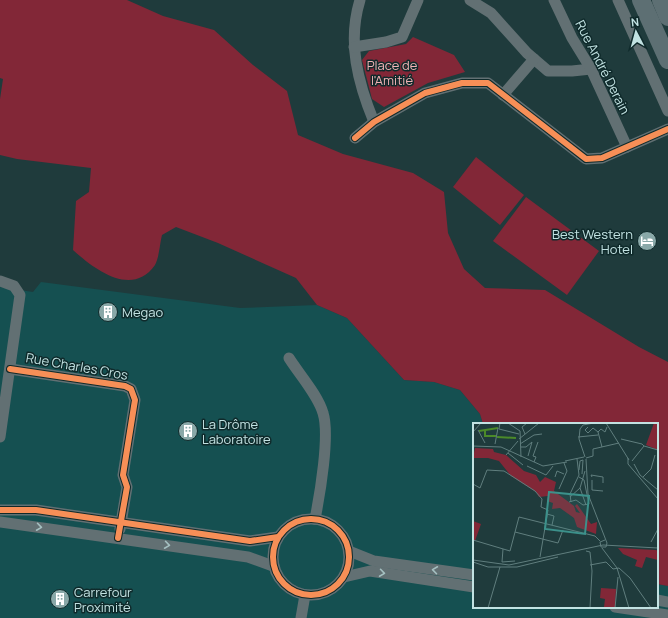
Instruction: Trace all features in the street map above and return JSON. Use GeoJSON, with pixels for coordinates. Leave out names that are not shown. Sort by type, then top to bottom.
{"type":"FeatureCollection","features":[{"type":"Feature","properties":{"kind":"main road"},"geometry":{"type":"LineString","coordinates":[[642,0],[668,60]]}},
{"type":"Feature","properties":{"kind":"main road"},"geometry":{"type":"LineString","coordinates":[[661,0],[668,17]]}},
{"type":"Feature","properties":{"kind":"street"},"geometry":{"type":"LineString","coordinates":[[360,0],[353,38],[356,66],[374,122]]}},
{"type":"Feature","properties":{"kind":"street"},"geometry":{"type":"LineString","coordinates":[[354,46],[386,42],[402,37],[418,0]]}},
{"type":"Feature","properties":{"kind":"street"},"geometry":{"type":"LineString","coordinates":[[470,0],[491,13],[534,59],[548,71],[590,69]]}},
{"type":"Feature","properties":{"kind":"street","name":"Rue André Derain"},"geometry":{"type":"LineString","coordinates":[[554,0],[572,38],[590,69],[627,147]]}},
{"type":"Feature","properties":{"kind":"street"},"geometry":{"type":"LineString","coordinates":[[618,0],[668,111]]}},
{"type":"Feature","properties":{"kind":"street"},"geometry":{"type":"LineString","coordinates":[[503,95],[534,59]]}},
{"type":"Feature","properties":{"kind":"street"},"geometry":{"type":"LineString","coordinates":[[355,138],[374,122],[425,93],[462,83],[488,83],[586,160],[602,158],[668,129]]}},
{"type":"Feature","properties":{"kind":"street"},"geometry":{"type":"LineString","coordinates":[[0,281],[14,286],[20,295],[0,437]]}},
{"type":"Feature","properties":{"kind":"street"},"geometry":{"type":"LineString","coordinates":[[289,358],[316,399],[325,420],[325,440],[315,519]]}},
{"type":"Feature","properties":{"kind":"street","name":"Rue Charles Cros"},"geometry":{"type":"LineString","coordinates":[[10,370],[125,386],[131,389],[135,400],[123,474],[127,487],[118,538]]}},
{"type":"Feature","properties":{"kind":"street"},"geometry":{"type":"LineString","coordinates":[[0,510],[36,510],[250,541],[278,537]]}},
{"type":"Feature","properties":{"kind":"street"},"geometry":{"type":"LineString","coordinates":[[306,519],[315,519],[323,521],[343,536],[349,551],[349,560],[344,577],[336,586],[327,592],[316,595],[305,595],[288,588],[279,579],[273,566],[274,546],[278,537],[284,530],[294,523],[306,519]]}},
{"type":"Feature","properties":{"kind":"street"},"geometry":{"type":"LineString","coordinates":[[0,522],[248,557],[273,566]]}},
{"type":"Feature","properties":{"kind":"street"},"geometry":{"type":"LineString","coordinates":[[349,551],[374,561],[473,575]]}},
{"type":"Feature","properties":{"kind":"street"},"geometry":{"type":"LineString","coordinates":[[344,577],[370,571],[473,587]]}},
{"type":"Feature","properties":{"kind":"street"},"geometry":{"type":"LineString","coordinates":[[301,618],[305,595]]}},
{"type":"Feature","properties":{"kind":"street"},"geometry":{"type":"LineString","coordinates":[[658,600],[668,602]]}},
{"type":"Feature","properties":{"kind":"street"},"geometry":{"type":"LineString","coordinates":[[622,608],[668,615]]}},
{"type":"Feature","properties":{"kind":"shaded area"},"geometry":{"type":"Polygon","coordinates":[[[41,282],[240,308],[317,305],[347,318],[404,380],[434,382],[460,390],[480,414],[483,423],[473,423],[473,608],[658,608],[658,584],[668,586],[668,618],[0,618],[0,287],[33,292],[41,282]]]}},
{"type":"Feature","properties":{"kind":"green space"},"geometry":{"type":"Polygon","coordinates":[[[0,0],[127,0],[163,16],[214,30],[253,65],[287,91],[298,135],[343,154],[413,173],[444,192],[448,233],[464,269],[485,288],[545,290],[639,347],[668,362],[668,586],[658,584],[658,423],[483,423],[480,414],[460,390],[434,382],[404,380],[347,318],[317,305],[296,278],[218,243],[176,227],[162,235],[155,265],[146,275],[135,279],[124,280],[102,272],[73,250],[76,201],[89,192],[91,168],[17,159],[0,155],[0,99],[3,79],[0,78],[0,0]]]}},
{"type":"Feature","properties":{"kind":"green space","name":"Place de l'Amitié"},"geometry":{"type":"Polygon","coordinates":[[[413,37],[454,55],[465,72],[428,83],[384,107],[372,99],[362,60],[369,51],[406,44],[413,37]]]}},
{"type":"Feature","properties":{"kind":"green space"},"geometry":{"type":"Polygon","coordinates":[[[476,157],[524,195],[500,225],[453,187],[476,157]]]}},
{"type":"Feature","properties":{"kind":"green space"},"geometry":{"type":"Polygon","coordinates":[[[526,197],[599,251],[567,295],[493,241],[526,197]]]}},
{"type":"Feature","properties":{"kind":"cycle path"},"geometry":{"type":"LineString","coordinates":[[355,138],[374,122],[425,93],[462,83],[488,83],[586,159],[602,158],[668,129]]}},
{"type":"Feature","properties":{"kind":"cycle path"},"geometry":{"type":"LineString","coordinates":[[10,369],[125,386],[131,389],[135,400],[123,475],[127,487],[118,538]]}},
{"type":"Feature","properties":{"kind":"cycle path"},"geometry":{"type":"LineString","coordinates":[[0,510],[36,510],[250,541],[278,537]]}},
{"type":"Feature","properties":{"kind":"cycle path"},"geometry":{"type":"LineString","coordinates":[[311,519],[326,522],[338,530],[346,542],[349,557],[346,572],[338,584],[326,592],[311,595],[296,592],[284,584],[276,572],[273,557],[276,542],[284,530],[296,522],[311,519]]}},
{"type":"Feature","properties":{"kind":"place","name":"Best Western Hotel"},"geometry":{"type":"Point","coordinates":[647,241]}},
{"type":"Feature","properties":{"kind":"place","name":"Megao"},"geometry":{"type":"Point","coordinates":[108,312]}},
{"type":"Feature","properties":{"kind":"place","name":"La Drôme Laboratoire"},"geometry":{"type":"Point","coordinates":[188,431]}},
{"type":"Feature","properties":{"kind":"place","name":"Carrefour Proximité"},"geometry":{"type":"Point","coordinates":[60,599]}}]}
